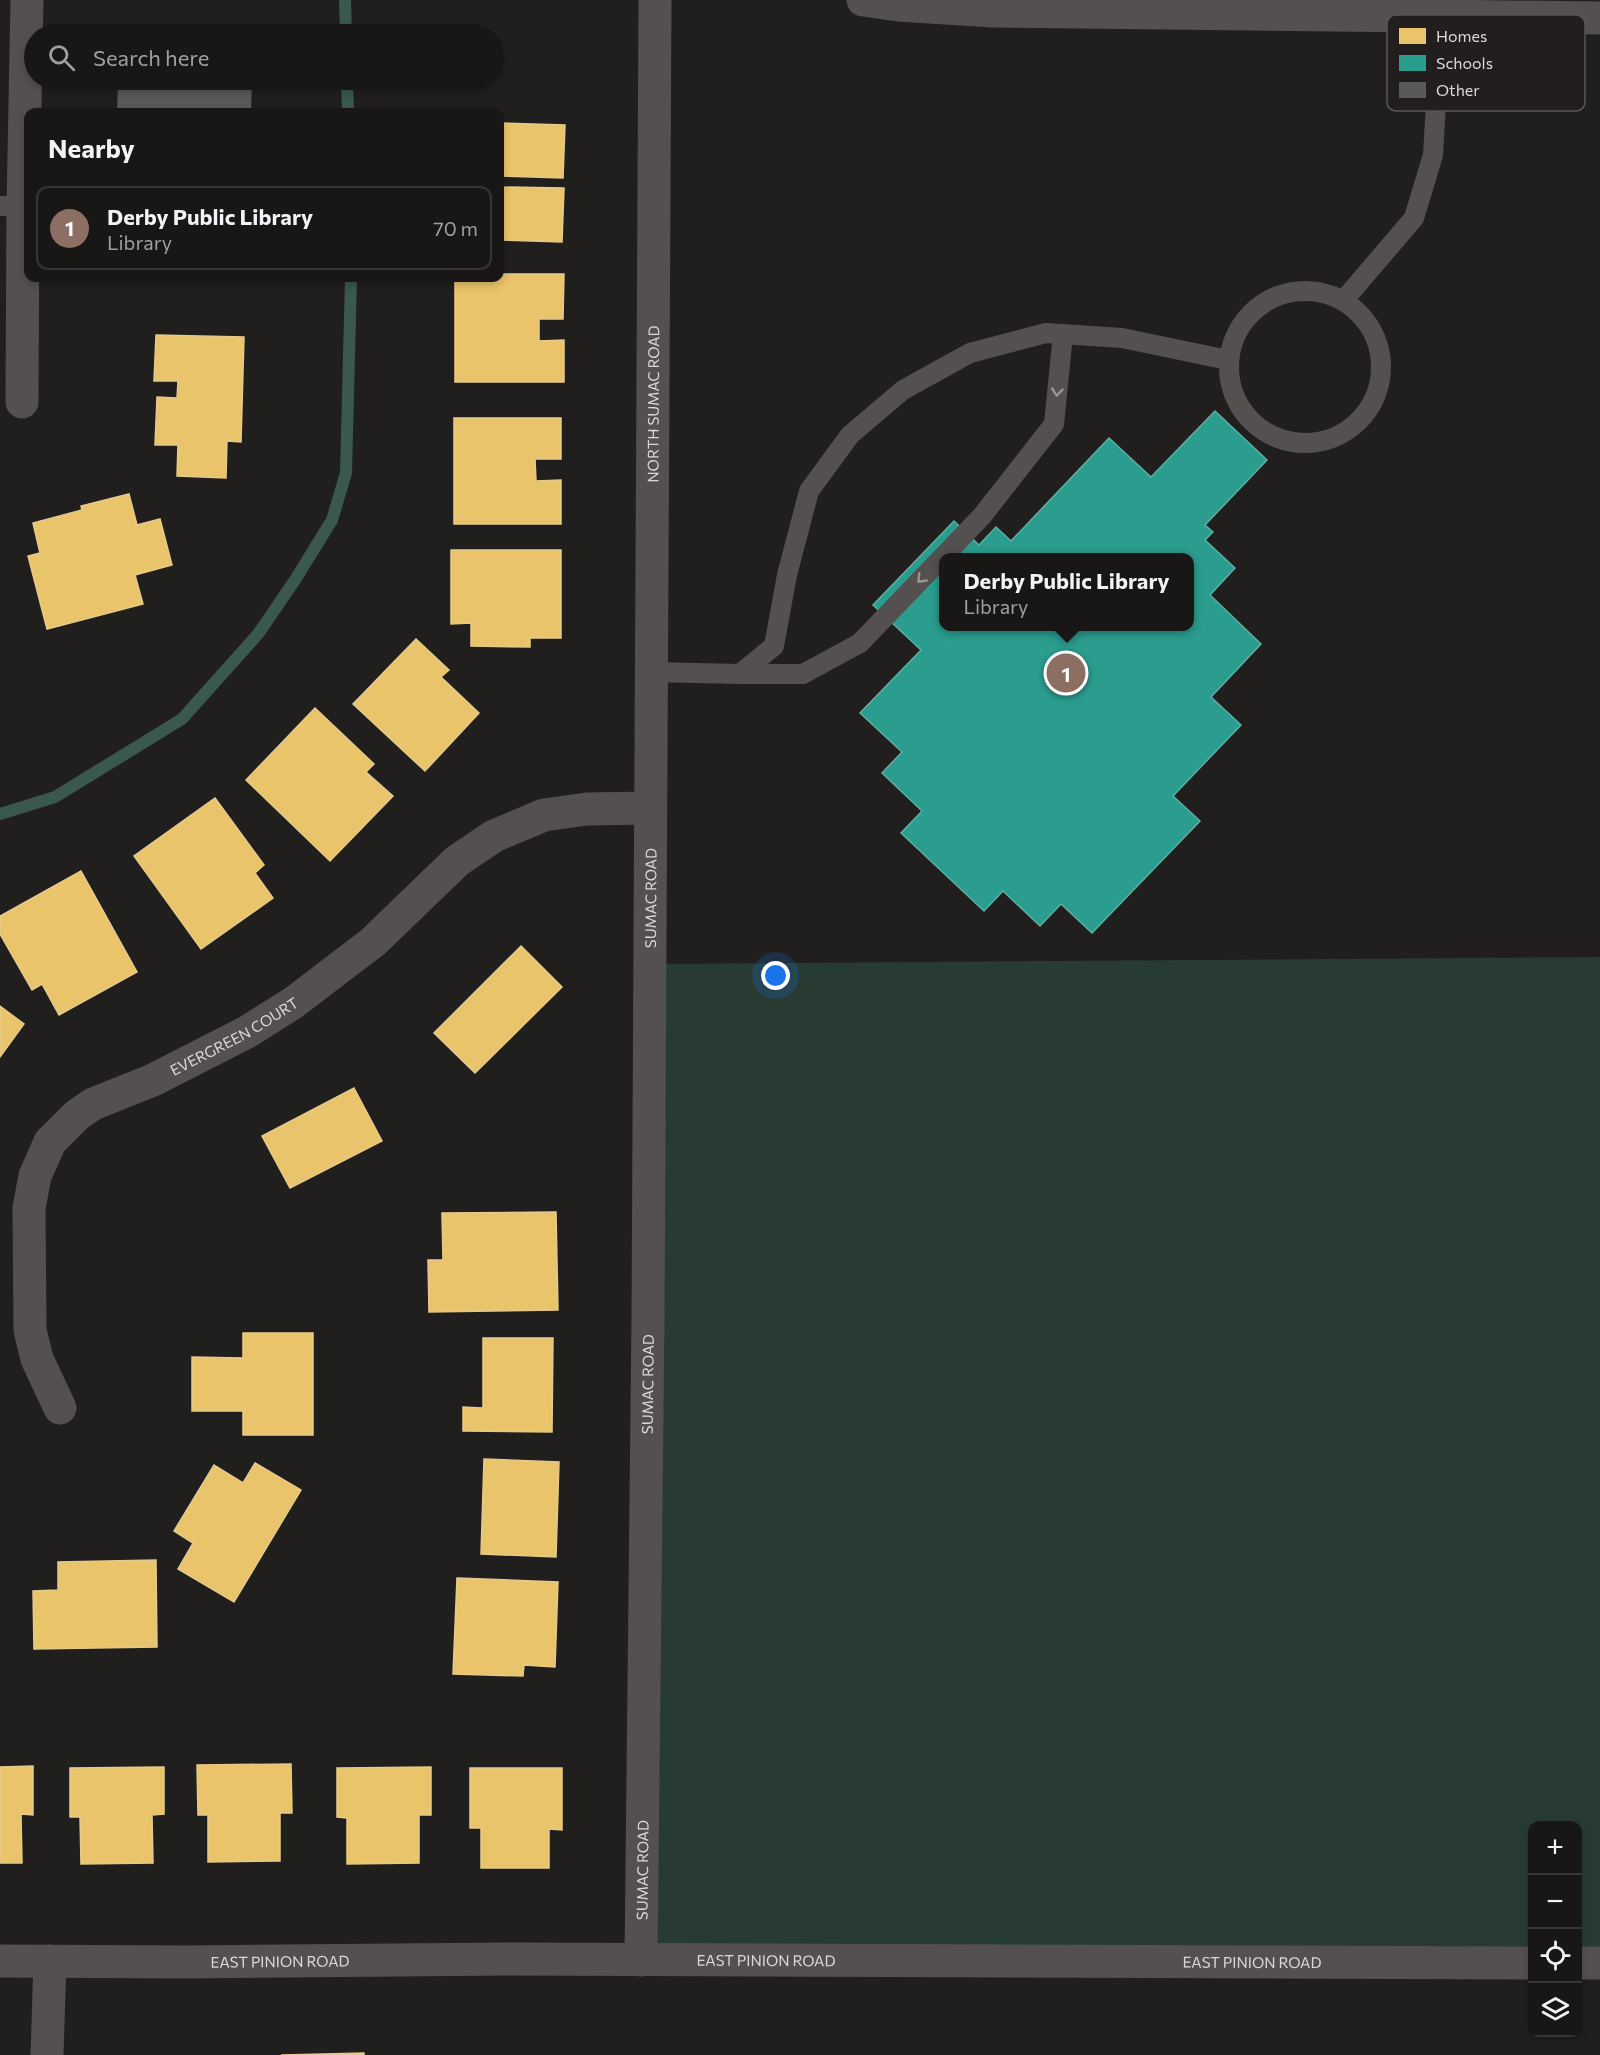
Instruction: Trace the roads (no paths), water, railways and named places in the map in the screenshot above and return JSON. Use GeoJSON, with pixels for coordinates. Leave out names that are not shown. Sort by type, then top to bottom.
{"type":"FeatureCollection","features":[{"type":"Feature","properties":{"kind":"street"},"geometry":{"type":"LineString","coordinates":[[25,24],[27,0]]}},
{"type":"Feature","properties":{"kind":"street","name":"NORTH SUMAC ROAD"},"geometry":{"type":"LineString","coordinates":[[650,808],[655,0]]}},
{"type":"Feature","properties":{"kind":"street"},"geometry":{"type":"LineString","coordinates":[[863,0],[898,5],[993,11],[1387,15]]}},
{"type":"Feature","properties":{"kind":"street"},"geometry":{"type":"LineString","coordinates":[[1585,18],[1600,18]]}},
{"type":"Feature","properties":{"kind":"street"},"geometry":{"type":"LineString","coordinates":[[22,402],[11,206],[24,39]]}},
{"type":"Feature","properties":{"kind":"street","name":"EVERGREEN COURT"},"geometry":{"type":"LineString","coordinates":[[60,1408],[37,1359],[30,1330],[29,1208],[35,1176],[50,1142],[77,1115],[93,1104],[153,1080],[247,1032],[293,1003],[373,942],[457,861],[494,836],[544,815],[587,809],[650,808]]}},
{"type":"Feature","properties":{"kind":"street","name":"SUMAC ROAD"},"geometry":{"type":"LineString","coordinates":[[640,1960],[648,1338],[650,808]]}},
{"type":"Feature","properties":{"kind":"street","name":"EAST PINION ROAD"},"geometry":{"type":"LineString","coordinates":[[0,1961],[640,1960],[1528,1963]]}},
{"type":"Feature","properties":{"kind":"street"},"geometry":{"type":"LineString","coordinates":[[47,2055],[50,1961]]}},
{"type":"Feature","properties":{"kind":"street"},"geometry":{"type":"LineString","coordinates":[[1582,1963],[1600,1963]]}},
{"type":"Feature","properties":{"kind":"lane"},"geometry":{"type":"LineString","coordinates":[[1343,300],[1414,218],[1433,155],[1436,111]]}},
{"type":"Feature","properties":{"kind":"lane"},"geometry":{"type":"LineString","coordinates":[[1315,291],[1343,300],[1366,320],[1379,346],[1382,375],[1374,403],[1355,426],[1331,440],[1302,444],[1274,438],[1248,420],[1231,392],[1228,360],[1238,329],[1259,305],[1286,292],[1315,291]]}},
{"type":"Feature","properties":{"kind":"lane"},"geometry":{"type":"LineString","coordinates":[[740,674],[774,646],[787,575],[808,491],[850,435],[903,390],[970,353],[1046,333],[1122,338],[1228,360]]}},
{"type":"Feature","properties":{"kind":"lane"},"geometry":{"type":"LineString","coordinates":[[946,553],[982,516],[1054,424],[1063,334]]}},
{"type":"Feature","properties":{"kind":"lane"},"geometry":{"type":"LineString","coordinates":[[651,672],[803,674],[860,643],[939,561]]}},
{"type":"Feature","properties":{"kind":"waterway"},"geometry":{"type":"LineString","coordinates":[[345,0],[346,24]]}},
{"type":"Feature","properties":{"kind":"waterway"},"geometry":{"type":"LineString","coordinates":[[347,90],[348,108]]}},
{"type":"Feature","properties":{"kind":"waterway"},"geometry":{"type":"LineString","coordinates":[[0,814],[55,797],[182,719],[258,634],[295,580],[332,520],[346,473],[351,282]]}},
{"type":"Feature","properties":{"kind":"place","name":"Derby Public Library"},"geometry":{"type":"Point","coordinates":[1066,673]}}]}
